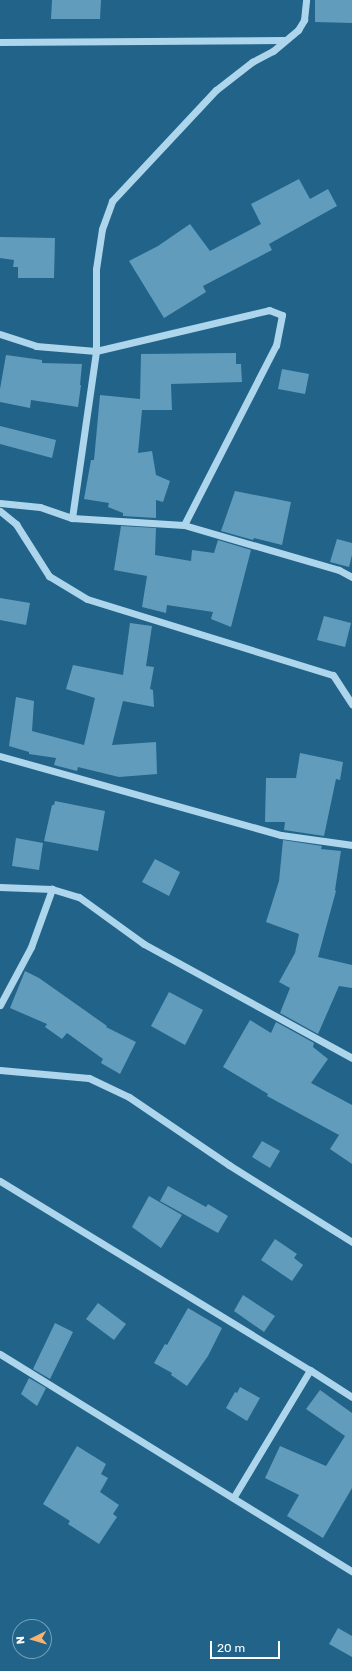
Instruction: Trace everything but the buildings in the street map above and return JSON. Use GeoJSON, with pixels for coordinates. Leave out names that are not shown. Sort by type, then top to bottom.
{"type":"FeatureCollection","features":[{"type":"Feature","properties":{"kind":"street"},"geometry":{"type":"LineString","coordinates":[[72,518],[96,351],[96,270],[102,229],[112,201],[216,90],[252,62],[273,51],[284,40],[298,30],[304,20],[306,0]]}},
{"type":"Feature","properties":{"kind":"street"},"geometry":{"type":"LineString","coordinates":[[0,42],[284,40]]}},
{"type":"Feature","properties":{"kind":"street"},"geometry":{"type":"LineString","coordinates":[[0,334],[36,346],[96,351],[270,310],[282,315],[276,345],[184,525]]}},
{"type":"Feature","properties":{"kind":"street"},"geometry":{"type":"LineString","coordinates":[[0,503],[40,507],[72,518],[184,525],[339,570],[352,577]]}},
{"type":"Feature","properties":{"kind":"street"},"geometry":{"type":"LineString","coordinates":[[0,511],[16,524],[50,576],[86,599],[333,675],[352,704]]}},
{"type":"Feature","properties":{"kind":"street"},"geometry":{"type":"LineString","coordinates":[[0,756],[281,835],[352,846]]}},
{"type":"Feature","properties":{"kind":"street"},"geometry":{"type":"LineString","coordinates":[[0,887],[52,889],[80,897],[144,944],[352,1058]]}},
{"type":"Feature","properties":{"kind":"street"},"geometry":{"type":"LineString","coordinates":[[0,1005],[31,946],[52,889]]}},
{"type":"Feature","properties":{"kind":"street"},"geometry":{"type":"LineString","coordinates":[[0,1070],[89,1078],[129,1097],[229,1165],[352,1242]]}},
{"type":"Feature","properties":{"kind":"street"},"geometry":{"type":"LineString","coordinates":[[0,1181],[352,1397]]}},
{"type":"Feature","properties":{"kind":"street"},"geometry":{"type":"LineString","coordinates":[[0,1354],[352,1571]]}},
{"type":"Feature","properties":{"kind":"street"},"geometry":{"type":"LineString","coordinates":[[233,1498],[310,1370]]}}]}
